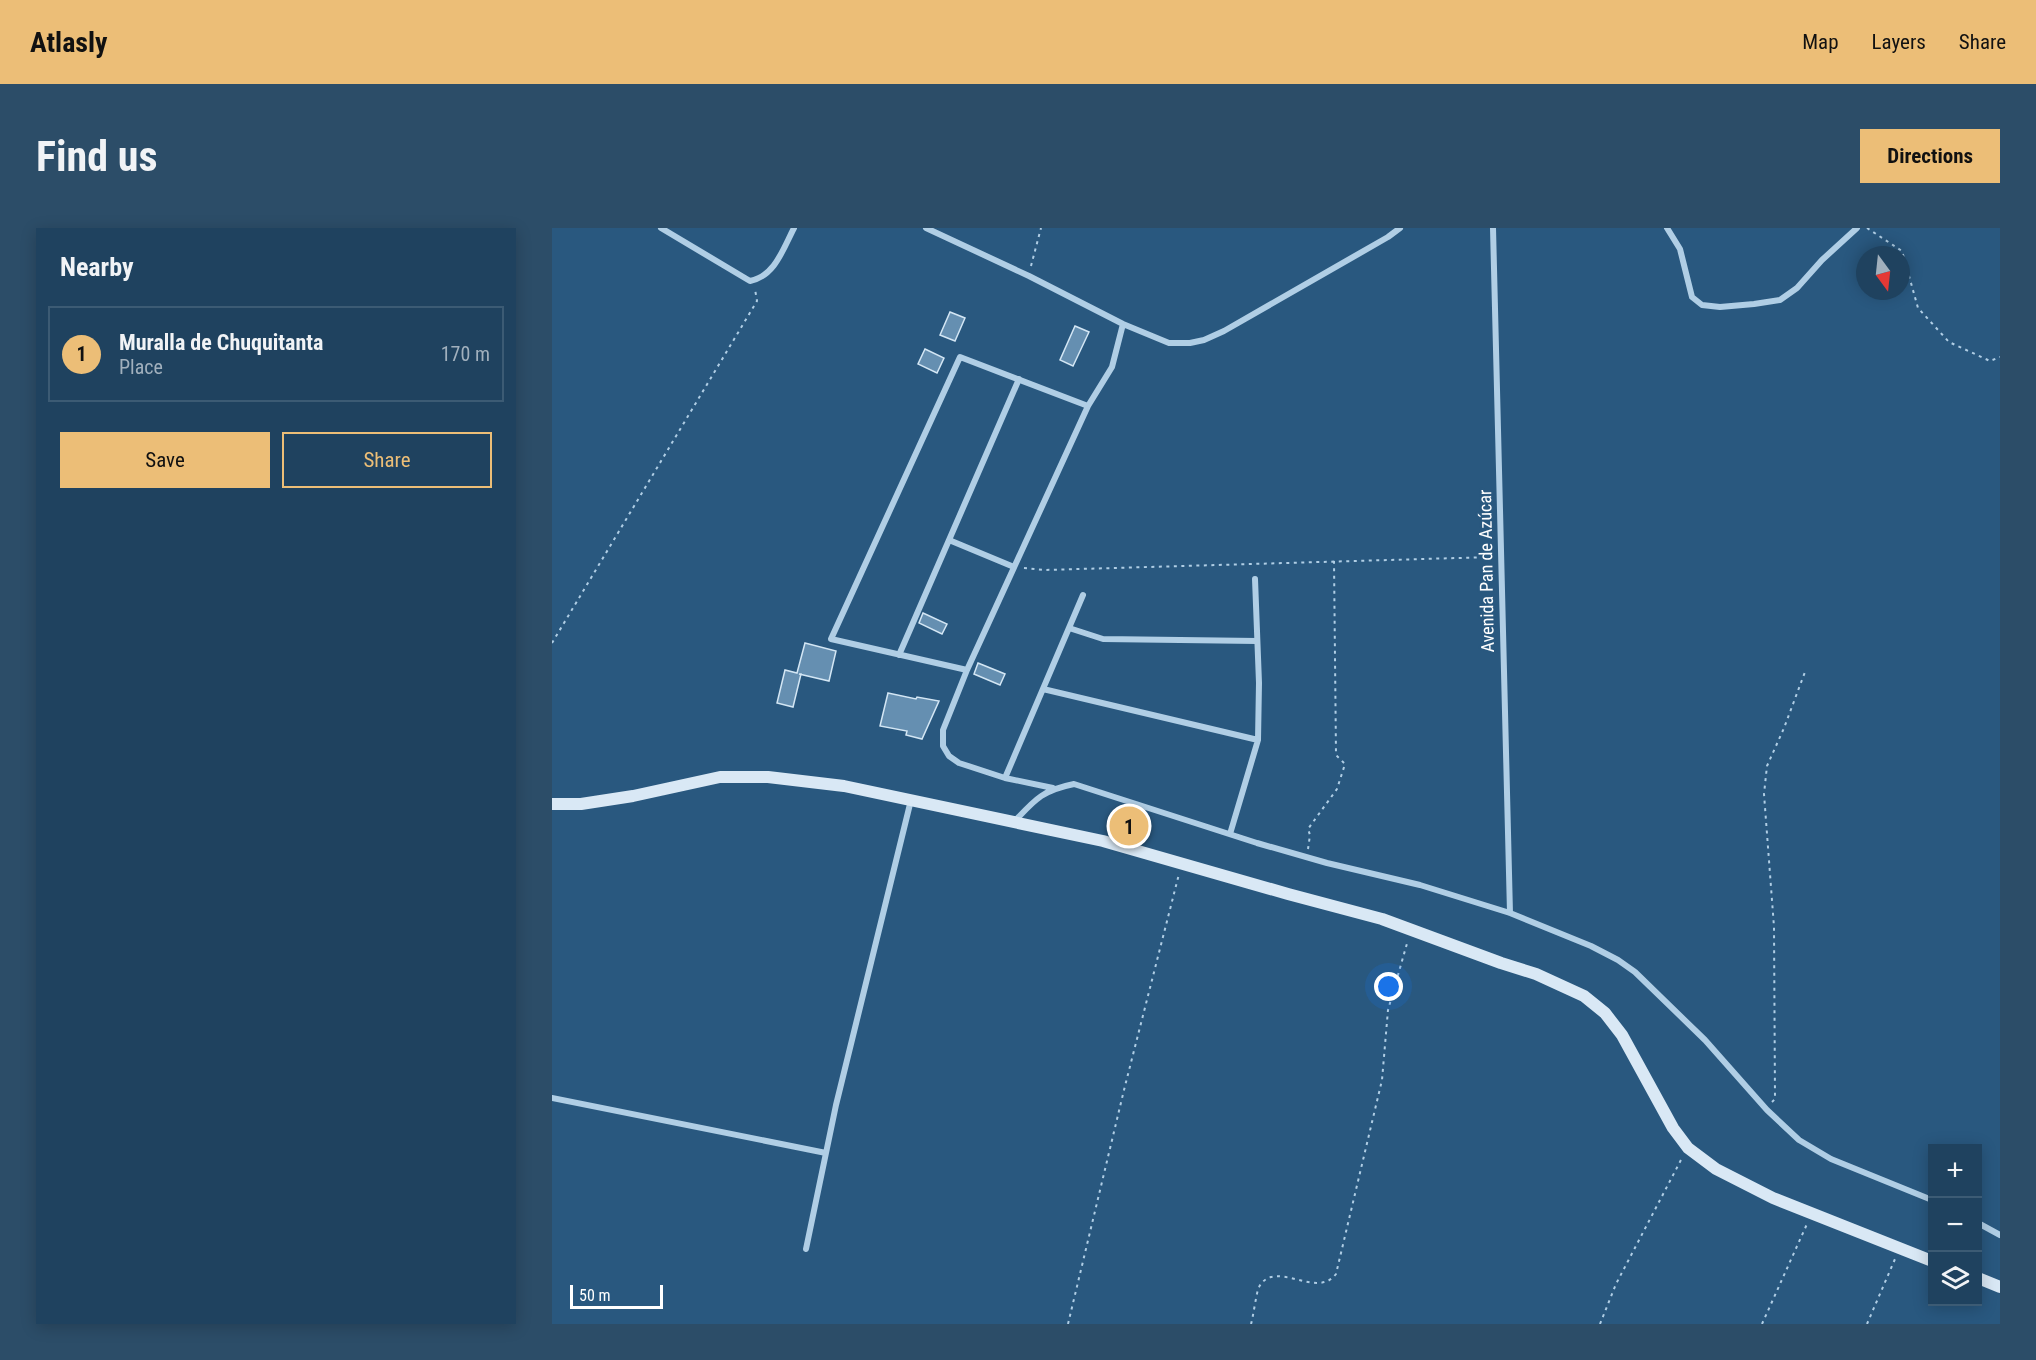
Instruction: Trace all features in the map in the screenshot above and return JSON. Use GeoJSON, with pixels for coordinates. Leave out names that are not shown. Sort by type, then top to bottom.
{"type":"FeatureCollection","features":[{"type":"Feature","properties":{"kind":"street"},"geometry":{"type":"LineString","coordinates":[[661,228],[735,273],[753,280],[761,279],[772,269],[794,228]]}},
{"type":"Feature","properties":{"kind":"street"},"geometry":{"type":"LineString","coordinates":[[926,228],[1124,324],[1169,343],[1190,344],[1224,332],[1400,228]]}},
{"type":"Feature","properties":{"kind":"street","name":"Avenida Pan de Azúcar"},"geometry":{"type":"LineString","coordinates":[[1493,228],[1510,912]]}},
{"type":"Feature","properties":{"kind":"street"},"geometry":{"type":"LineString","coordinates":[[1667,228],[1680,249],[1692,297],[1702,305],[1720,307],[1780,300],[1797,288],[1822,260],[1857,228]]}},
{"type":"Feature","properties":{"kind":"street"},"geometry":{"type":"LineString","coordinates":[[1124,324],[1112,367],[1088,406],[967,670],[943,730],[943,746],[949,756],[959,763],[1005,778],[1053,788],[1074,784],[1307,858],[1420,885],[1510,912],[1591,946],[1635,972],[1705,1040],[1767,1110],[1799,1140],[1831,1159],[1928,1198]]}},
{"type":"Feature","properties":{"kind":"street"},"geometry":{"type":"LineString","coordinates":[[967,670],[831,639],[960,357],[1088,406]]}},
{"type":"Feature","properties":{"kind":"street"},"geometry":{"type":"LineString","coordinates":[[899,655],[1019,379]]}},
{"type":"Feature","properties":{"kind":"street"},"geometry":{"type":"LineString","coordinates":[[949,540],[1014,567]]}},
{"type":"Feature","properties":{"kind":"street"},"geometry":{"type":"LineString","coordinates":[[1230,834],[1258,740],[1255,579]]}},
{"type":"Feature","properties":{"kind":"street"},"geometry":{"type":"LineString","coordinates":[[1005,778],[1083,595]]}},
{"type":"Feature","properties":{"kind":"street"},"geometry":{"type":"LineString","coordinates":[[1069,628],[1103,639],[1257,641]]}},
{"type":"Feature","properties":{"kind":"street"},"geometry":{"type":"LineString","coordinates":[[1043,689],[1258,740]]}},
{"type":"Feature","properties":{"kind":"street"},"geometry":{"type":"LineString","coordinates":[[552,804],[581,804],[633,796],[720,777],[768,777],[833,785],[1016,821],[1103,841],[1382,919],[1536,974],[1584,996],[1605,1013],[1622,1035],[1673,1128],[1688,1148],[1716,1170],[1773,1198],[1928,1259]]}},
{"type":"Feature","properties":{"kind":"street"},"geometry":{"type":"LineString","coordinates":[[1016,821],[1034,801],[1053,788]]}},
{"type":"Feature","properties":{"kind":"street"},"geometry":{"type":"LineString","coordinates":[[806,1249],[826,1153],[911,800]]}},
{"type":"Feature","properties":{"kind":"street"},"geometry":{"type":"LineString","coordinates":[[552,1098],[826,1153]]}},
{"type":"Feature","properties":{"kind":"street"},"geometry":{"type":"LineString","coordinates":[[1982,1226],[2000,1235]]}},
{"type":"Feature","properties":{"kind":"street"},"geometry":{"type":"LineString","coordinates":[[1982,1280],[2000,1287]]}},
{"type":"Feature","properties":{"kind":"path"},"geometry":{"type":"LineString","coordinates":[[1029,276],[1041,228]]}},
{"type":"Feature","properties":{"kind":"path"},"geometry":{"type":"LineString","coordinates":[[1867,228],[1902,251],[1918,309],[1949,342],[1990,362],[2000,357]]}},
{"type":"Feature","properties":{"kind":"path"},"geometry":{"type":"LineString","coordinates":[[552,643],[757,302],[753,280]]}},
{"type":"Feature","properties":{"kind":"path"},"geometry":{"type":"LineString","coordinates":[[1014,567],[1045,570],[1500,556]]}},
{"type":"Feature","properties":{"kind":"path"},"geometry":{"type":"LineString","coordinates":[[1307,858],[1310,835],[1308,829],[1337,789],[1345,764],[1336,755],[1334,561]]}},
{"type":"Feature","properties":{"kind":"path"},"geometry":{"type":"LineString","coordinates":[[552,631],[557,634]]}},
{"type":"Feature","properties":{"kind":"path"},"geometry":{"type":"LineString","coordinates":[[1767,1110],[1774,1099],[1774,927],[1764,794],[1767,766],[1784,728],[1804,672]]}},
{"type":"Feature","properties":{"kind":"path"},"geometry":{"type":"LineString","coordinates":[[1068,1324],[1182,862]]}},
{"type":"Feature","properties":{"kind":"path"},"geometry":{"type":"LineString","coordinates":[[1251,1324],[1258,1287],[1267,1280],[1284,1276],[1324,1284],[1331,1281],[1336,1274],[1382,1080],[1388,1010],[1412,929]]}},
{"type":"Feature","properties":{"kind":"path"},"geometry":{"type":"LineString","coordinates":[[1600,1324],[1616,1284],[1688,1148]]}},
{"type":"Feature","properties":{"kind":"path"},"geometry":{"type":"LineString","coordinates":[[1762,1324],[1812,1214]]}},
{"type":"Feature","properties":{"kind":"path"},"geometry":{"type":"LineString","coordinates":[[1867,1324],[1899,1248]]}},
{"type":"Feature","properties":{"kind":"building"},"geometry":{"type":"Polygon","coordinates":[[[950,312],[965,318],[955,341],[940,335],[950,312]]]}},
{"type":"Feature","properties":{"kind":"building"},"geometry":{"type":"Polygon","coordinates":[[[1075,326],[1089,332],[1073,366],[1060,360],[1075,326]]]}},
{"type":"Feature","properties":{"kind":"building"},"geometry":{"type":"Polygon","coordinates":[[[925,349],[944,358],[937,373],[918,364],[925,349]]]}},
{"type":"Feature","properties":{"kind":"building"},"geometry":{"type":"Polygon","coordinates":[[[923,613],[947,624],[942,634],[919,623],[923,613]]]}},
{"type":"Feature","properties":{"kind":"building"},"geometry":{"type":"Polygon","coordinates":[[[805,643],[836,651],[829,681],[801,674],[793,707],[777,703],[785,670],[797,673],[805,643]]]}},
{"type":"Feature","properties":{"kind":"building"},"geometry":{"type":"Polygon","coordinates":[[[978,663],[1005,674],[1000,685],[974,674],[978,663]]]}},
{"type":"Feature","properties":{"kind":"building"},"geometry":{"type":"Polygon","coordinates":[[[888,693],[939,701],[922,739],[906,735],[907,731],[880,726],[888,693]]]}},
{"type":"Feature","properties":{"kind":"place","name":"Muralla de Chuquitanta"},"geometry":{"type":"Point","coordinates":[1129,826]}}]}
